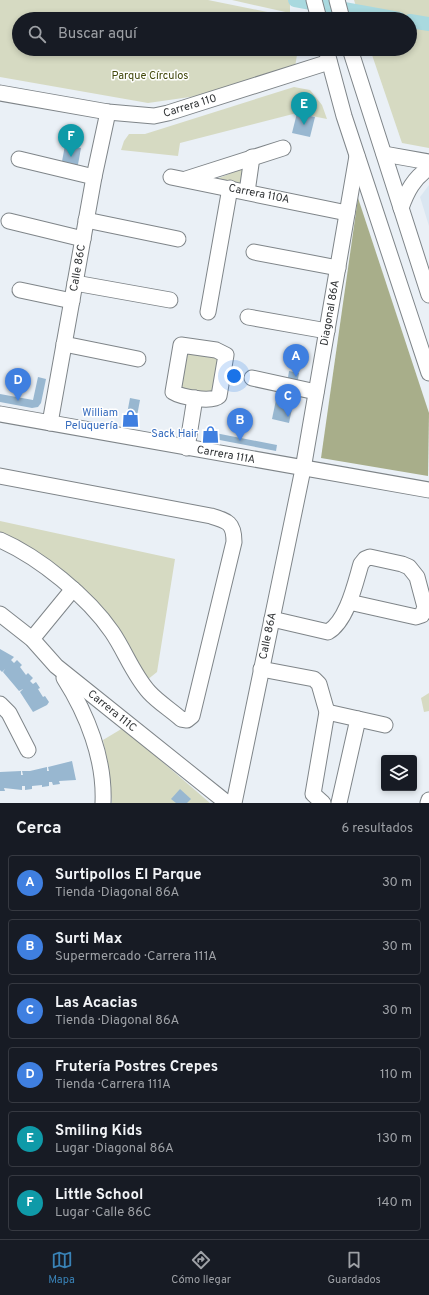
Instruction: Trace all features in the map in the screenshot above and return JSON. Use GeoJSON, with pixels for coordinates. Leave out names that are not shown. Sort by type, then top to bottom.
{"type":"FeatureCollection","features":[{"type":"Feature","properties":{"kind":"street"},"geometry":{"type":"LineString","coordinates":[[314,0],[317,12]]}},
{"type":"Feature","properties":{"kind":"street"},"geometry":{"type":"LineString","coordinates":[[337,0],[340,12]]}},
{"type":"Feature","properties":{"kind":"street","name":"Carrera 110"},"geometry":{"type":"LineString","coordinates":[[0,93],[108,112],[154,116],[168,113],[327,56]]}},
{"type":"Feature","properties":{"kind":"street","name":"Diagonal 86A"},"geometry":{"type":"LineString","coordinates":[[327,56],[357,156],[429,373]]}},
{"type":"Feature","properties":{"kind":"street"},"geometry":{"type":"LineString","coordinates":[[352,56],[429,295]]}},
{"type":"Feature","properties":{"kind":"street","name":"Calle 86C"},"geometry":{"type":"LineString","coordinates":[[50,423],[94,177],[108,112]]}},
{"type":"Feature","properties":{"kind":"street"},"geometry":{"type":"LineString","coordinates":[[186,179],[282,148]]}},
{"type":"Feature","properties":{"kind":"street"},"geometry":{"type":"LineString","coordinates":[[384,154],[429,162]]}},
{"type":"Feature","properties":{"kind":"street","name":"Diagonal 86A"},"geometry":{"type":"LineString","coordinates":[[303,469],[357,156]]}},
{"type":"Feature","properties":{"kind":"street"},"geometry":{"type":"LineString","coordinates":[[247,192],[252,157]]}},
{"type":"Feature","properties":{"kind":"street"},"geometry":{"type":"LineString","coordinates":[[19,159],[94,177]]}},
{"type":"Feature","properties":{"kind":"street"},"geometry":{"type":"LineString","coordinates":[[401,208],[406,194],[414,181],[429,168]]}},
{"type":"Feature","properties":{"kind":"street","name":"Carrera 110A"},"geometry":{"type":"LineString","coordinates":[[171,177],[347,213]]}},
{"type":"Feature","properties":{"kind":"street"},"geometry":{"type":"LineString","coordinates":[[208,312],[230,188]]}},
{"type":"Feature","properties":{"kind":"street"},"geometry":{"type":"LineString","coordinates":[[86,220],[178,239]]}},
{"type":"Feature","properties":{"kind":"street"},"geometry":{"type":"LineString","coordinates":[[9,221],[83,239]]}},
{"type":"Feature","properties":{"kind":"street"},"geometry":{"type":"LineString","coordinates":[[254,252],[338,268]]}},
{"type":"Feature","properties":{"kind":"street"},"geometry":{"type":"LineString","coordinates":[[75,283],[170,300]]}},
{"type":"Feature","properties":{"kind":"street"},"geometry":{"type":"LineString","coordinates":[[20,290],[72,301]]}},
{"type":"Feature","properties":{"kind":"street"},"geometry":{"type":"LineString","coordinates":[[248,317],[327,331]]}},
{"type":"Feature","properties":{"kind":"street"},"geometry":{"type":"LineString","coordinates":[[64,344],[138,359]]}},
{"type":"Feature","properties":{"kind":"street"},"geometry":{"type":"LineString","coordinates":[[252,378],[316,392]]}},
{"type":"Feature","properties":{"kind":"street"},"geometry":{"type":"LineString","coordinates":[[187,448],[195,398]]}},
{"type":"Feature","properties":{"kind":"street","name":"Carrera 111A"},"geometry":{"type":"LineString","coordinates":[[0,414],[303,469],[427,488]]}},
{"type":"Feature","properties":{"kind":"street","name":"Calle 86A"},"geometry":{"type":"LineString","coordinates":[[234,803],[303,469]]}},
{"type":"Feature","properties":{"kind":"street"},"geometry":{"type":"LineString","coordinates":[[0,476],[211,516],[222,519],[230,524],[234,532],[234,542],[192,716],[187,720],[181,719],[149,692],[141,683],[112,632],[73,589],[41,564],[0,540]]}},
{"type":"Feature","properties":{"kind":"street"},"geometry":{"type":"LineString","coordinates":[[272,619],[328,632],[335,628],[349,602],[361,564],[365,559],[370,557],[409,567],[417,577],[425,607],[422,615],[416,617],[349,602]]}},
{"type":"Feature","properties":{"kind":"street"},"geometry":{"type":"LineString","coordinates":[[32,639],[73,589]]}},
{"type":"Feature","properties":{"kind":"street","name":"Carrera 111C"},"geometry":{"type":"LineString","coordinates":[[0,614],[32,639],[56,666],[227,803]]}},
{"type":"Feature","properties":{"kind":"street"},"geometry":{"type":"LineString","coordinates":[[56,666],[76,696],[90,729],[100,763],[103,803]]}},
{"type":"Feature","properties":{"kind":"street"},"geometry":{"type":"LineString","coordinates":[[261,669],[314,679],[319,684],[327,712],[312,794],[324,803]]}},
{"type":"Feature","properties":{"kind":"street"},"geometry":{"type":"LineString","coordinates":[[0,704],[9,713],[28,750]]}},
{"type":"Feature","properties":{"kind":"street"},"geometry":{"type":"LineString","coordinates":[[327,712],[385,725]]}},
{"type":"Feature","properties":{"kind":"street"},"geometry":{"type":"LineString","coordinates":[[339,803],[358,719]]}},
{"type":"Feature","properties":{"kind":"shaded area"},"geometry":{"type":"Polygon","coordinates":[[[429,185],[429,226],[420,197],[429,185]]]}},
{"type":"Feature","properties":{"kind":"green space","name":"Parque Círculos"},"geometry":{"type":"Polygon","coordinates":[[[0,0],[208,0],[267,12],[12,12],[12,56],[297,56],[295,67],[204,95],[148,103],[0,77],[0,0]]]}},
{"type":"Feature","properties":{"kind":"green space"},"geometry":{"type":"Polygon","coordinates":[[[232,0],[290,0],[290,12],[232,0]]]}},
{"type":"Feature","properties":{"kind":"green space"},"geometry":{"type":"Polygon","coordinates":[[[354,0],[429,0],[429,148],[402,143],[372,56],[417,56],[417,12],[358,12],[354,0]]]}},
{"type":"Feature","properties":{"kind":"green space"},"geometry":{"type":"Polygon","coordinates":[[[294,87],[310,90],[322,105],[327,119],[297,113],[180,143],[178,156],[121,150],[124,141],[129,134],[145,134],[294,87]]]}},
{"type":"Feature","properties":{"kind":"green space"},"geometry":{"type":"Polygon","coordinates":[[[244,168],[241,186],[214,180],[244,168]]]}},
{"type":"Feature","properties":{"kind":"green space"},"geometry":{"type":"Polygon","coordinates":[[[358,198],[429,413],[428,476],[321,458],[358,198]]]}},
{"type":"Feature","properties":{"kind":"green space"},"geometry":{"type":"Polygon","coordinates":[[[183,345],[220,354],[212,398],[175,391],[183,345]]]}},
{"type":"Feature","properties":{"kind":"green space"},"geometry":{"type":"Polygon","coordinates":[[[0,521],[175,559],[157,672],[147,680],[118,633],[0,538],[0,521]]]}},
{"type":"Feature","properties":{"kind":"green space"},"geometry":{"type":"Polygon","coordinates":[[[429,693],[429,711],[424,712],[421,698],[429,693]]]}},
{"type":"Feature","properties":{"kind":"green space"},"geometry":{"type":"Polygon","coordinates":[[[123,728],[210,803],[112,803],[108,764],[103,740],[123,728]]]}},
{"type":"Feature","properties":{"kind":"building"},"geometry":{"type":"Polygon","coordinates":[[[297,113],[315,117],[310,137],[292,133],[297,113]]]}},
{"type":"Feature","properties":{"kind":"building"},"geometry":{"type":"Polygon","coordinates":[[[65,145],[81,148],[77,170],[61,167],[65,145]]]}},
{"type":"Feature","properties":{"kind":"building"},"geometry":{"type":"Polygon","coordinates":[[[289,371],[299,373],[297,386],[287,384],[289,371]]]}},
{"type":"Feature","properties":{"kind":"building"},"geometry":{"type":"Polygon","coordinates":[[[38,377],[46,379],[41,403],[38,407],[32,408],[0,402],[0,394],[33,400],[38,377]]]}},
{"type":"Feature","properties":{"kind":"building"},"geometry":{"type":"Polygon","coordinates":[[[277,395],[294,399],[289,423],[272,419],[277,395]]]}},
{"type":"Feature","properties":{"kind":"building"},"geometry":{"type":"Polygon","coordinates":[[[130,398],[140,400],[135,427],[125,425],[130,398]]]}},
{"type":"Feature","properties":{"kind":"building"},"geometry":{"type":"Polygon","coordinates":[[[205,431],[277,445],[276,451],[204,437],[205,431]]]}},
{"type":"Feature","properties":{"kind":"building"},"geometry":{"type":"Polygon","coordinates":[[[0,649],[14,657],[11,660],[14,663],[17,660],[22,665],[20,667],[26,675],[28,673],[33,678],[30,681],[33,684],[36,682],[43,697],[45,696],[49,702],[47,705],[33,712],[20,692],[23,689],[19,691],[3,672],[5,669],[2,672],[0,670],[0,649]]]}},
{"type":"Feature","properties":{"kind":"building"},"geometry":{"type":"Polygon","coordinates":[[[72,761],[76,780],[59,781],[60,784],[53,785],[52,782],[49,782],[49,786],[32,786],[32,789],[25,790],[25,786],[22,786],[22,790],[4,788],[5,791],[0,791],[0,772],[21,771],[21,775],[23,775],[22,771],[30,771],[47,767],[47,771],[49,771],[48,767],[72,761]]]}},
{"type":"Feature","properties":{"kind":"building"},"geometry":{"type":"Polygon","coordinates":[[[180,789],[191,799],[187,803],[176,803],[171,799],[180,789]]]}},
{"type":"Feature","properties":{"kind":"waterway"},"geometry":{"type":"LineString","coordinates":[[295,0],[361,12]]}},
{"type":"Feature","properties":{"kind":"waterway"},"geometry":{"type":"LineString","coordinates":[[417,22],[429,24]]}},
{"type":"Feature","properties":{"kind":"place","name":"Smiling Kids"},"geometry":{"type":"Point","coordinates":[304,125]}},
{"type":"Feature","properties":{"kind":"place","name":"Little School"},"geometry":{"type":"Point","coordinates":[71,157]}},
{"type":"Feature","properties":{"kind":"place","name":"Surtipollos El Parque"},"geometry":{"type":"Point","coordinates":[296,377]}},
{"type":"Feature","properties":{"kind":"place","name":"Frutería Postres Crepes"},"geometry":{"type":"Point","coordinates":[18,401]}},
{"type":"Feature","properties":{"kind":"place","name":"Las Acacias"},"geometry":{"type":"Point","coordinates":[288,417]}},
{"type":"Feature","properties":{"kind":"place","name":"William Peluquería"},"geometry":{"type":"Point","coordinates":[131,419]}},
{"type":"Feature","properties":{"kind":"place","name":"Sack Hair"},"geometry":{"type":"Point","coordinates":[211,434]}},
{"type":"Feature","properties":{"kind":"place","name":"Surti Max"},"geometry":{"type":"Point","coordinates":[240,441]}}]}
